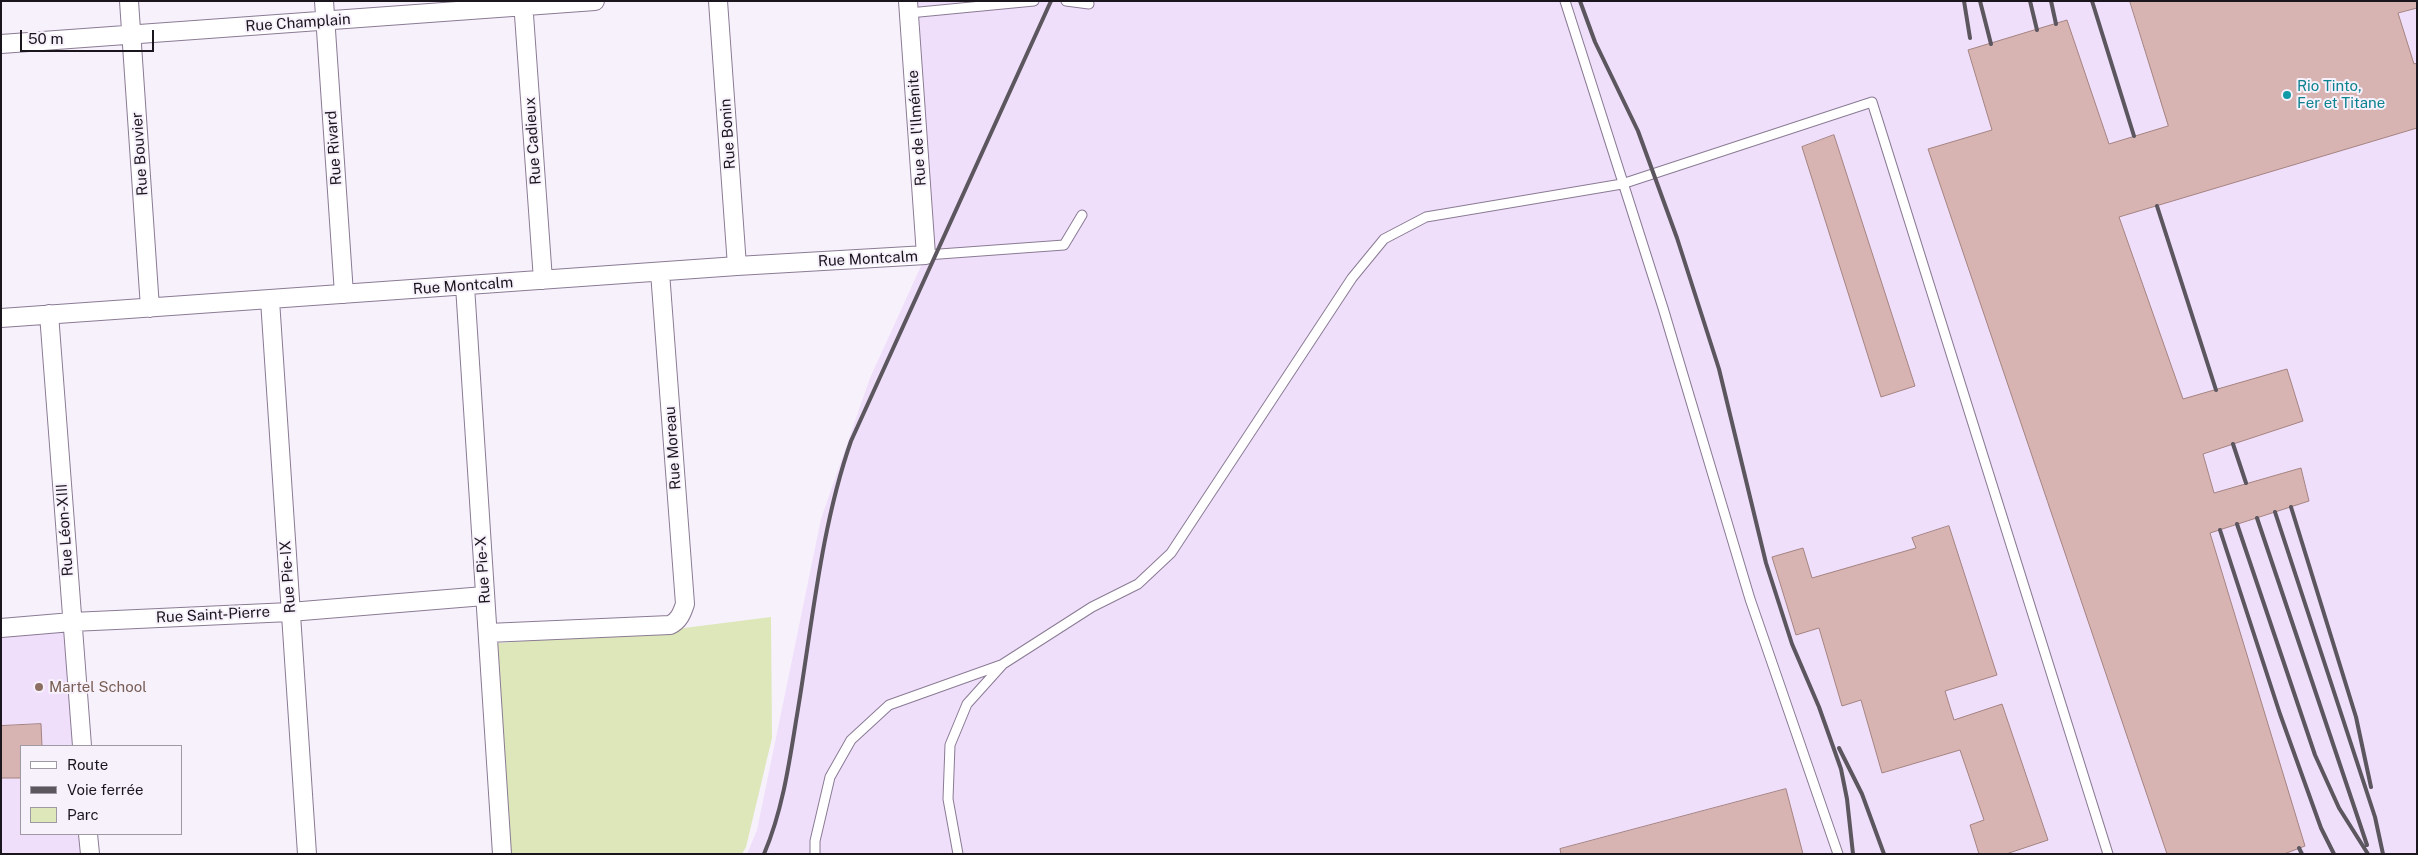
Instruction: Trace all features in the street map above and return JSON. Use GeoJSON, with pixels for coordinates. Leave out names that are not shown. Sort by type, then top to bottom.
{"type":"FeatureCollection","features":[{"type":"Feature","properties":{"kind":"street","name":"Rue Bouvier"},"geometry":{"type":"LineString","coordinates":[[129,1],[150,308]]}},
{"type":"Feature","properties":{"kind":"street","name":"Rue Rivard"},"geometry":{"type":"LineString","coordinates":[[324,1],[344,294]]}},
{"type":"Feature","properties":{"kind":"street","name":"Rue Champlain"},"geometry":{"type":"LineString","coordinates":[[1,44],[325,21],[523,4],[595,1]]}},
{"type":"Feature","properties":{"kind":"street","name":"Rue Bonin"},"geometry":{"type":"LineString","coordinates":[[718,1],[738,266]]}},
{"type":"Feature","properties":{"kind":"street","name":"Rue Cadieux"},"geometry":{"type":"LineString","coordinates":[[523,4],[543,280]]}},
{"type":"Feature","properties":{"kind":"street","name":"Rue de l'Ilménite"},"geometry":{"type":"LineString","coordinates":[[909,7],[926,255]]}},
{"type":"Feature","properties":{"kind":"street","name":"Rue Montcalm"},"geometry":{"type":"LineString","coordinates":[[1,318],[738,266],[926,255]]}},
{"type":"Feature","properties":{"kind":"street","name":"Rue Moreau"},"geometry":{"type":"LineString","coordinates":[[488,633],[660,626],[676,623],[684,604],[660,272]]}},
{"type":"Feature","properties":{"kind":"street","name":"Rue Pie-X"},"geometry":{"type":"LineString","coordinates":[[465,286],[502,854]]}},
{"type":"Feature","properties":{"kind":"street","name":"Rue Pie-IX"},"geometry":{"type":"LineString","coordinates":[[270,300],[307,854]]}},
{"type":"Feature","properties":{"kind":"street","name":"Rue Léon-XIII"},"geometry":{"type":"LineString","coordinates":[[49,314],[82,745]]}},
{"type":"Feature","properties":{"kind":"street","name":"Rue Saint-Pierre"},"geometry":{"type":"LineString","coordinates":[[1,628],[72,622],[290,612],[484,596]]}},
{"type":"Feature","properties":{"kind":"street"},"geometry":{"type":"LineString","coordinates":[[88,835],[90,854]]}},
{"type":"Feature","properties":{"kind":"lane"},"geometry":{"type":"LineString","coordinates":[[909,7],[1034,1]]}},
{"type":"Feature","properties":{"kind":"lane"},"geometry":{"type":"LineString","coordinates":[[1066,1],[1088,4]]}},
{"type":"Feature","properties":{"kind":"lane"},"geometry":{"type":"LineString","coordinates":[[1565,1],[1663,308],[1750,599],[1838,854]]}},
{"type":"Feature","properties":{"kind":"lane"},"geometry":{"type":"LineString","coordinates":[[815,854],[815,841],[830,777],[850,740],[889,705],[1003,664],[1092,607],[1138,584],[1171,553],[1352,278],[1384,239],[1426,217],[1622,184],[1872,102],[2108,854]]}},
{"type":"Feature","properties":{"kind":"lane"},"geometry":{"type":"LineString","coordinates":[[926,255],[1064,245],[1082,216]]}},
{"type":"Feature","properties":{"kind":"lane"},"geometry":{"type":"LineString","coordinates":[[958,854],[948,799],[950,745],[967,704],[1003,664]]}},
{"type":"Feature","properties":{"kind":"shaded area"},"geometry":{"type":"Polygon","coordinates":[[[913,1],[2417,1],[2417,854],[747,854],[757,830],[821,519],[870,378],[926,255],[913,1]]]}},
{"type":"Feature","properties":{"kind":"shaded area","name":"Martel School"},"geometry":{"type":"Polygon","coordinates":[[[72,622],[82,745],[20,745],[20,835],[88,835],[90,854],[1,854],[1,628],[72,622]]]}},
{"type":"Feature","properties":{"kind":"green space"},"geometry":{"type":"Polygon","coordinates":[[[771,617],[772,738],[746,847],[742,854],[505,854],[488,644],[676,629],[771,617]]]}},
{"type":"Feature","properties":{"kind":"building"},"geometry":{"type":"Polygon","coordinates":[[[2130,1],[2417,1],[2417,8],[2398,13],[2414,64],[2417,63],[2417,128],[2119,217],[2183,399],[2287,369],[2303,421],[2203,454],[2214,493],[2301,468],[2309,501],[2210,533],[2305,846],[2284,854],[2167,854],[1928,149],[1992,130],[1968,50],[2067,20],[2109,144],[2168,126],[2130,1]]]}},
{"type":"Feature","properties":{"kind":"building"},"geometry":{"type":"Polygon","coordinates":[[[1834,135],[1915,386],[1881,397],[1802,147],[1834,135]]]}},
{"type":"Feature","properties":{"kind":"building"},"geometry":{"type":"Polygon","coordinates":[[[1949,526],[1997,675],[1945,691],[1954,720],[2002,704],[2048,840],[2006,854],[1979,854],[1970,825],[1984,820],[1960,750],[1882,773],[1861,700],[1842,706],[1819,628],[1796,635],[1772,557],[1803,548],[1812,578],[1916,548],[1912,538],[1949,526]]]}},
{"type":"Feature","properties":{"kind":"building"},"geometry":{"type":"Polygon","coordinates":[[[41,724],[42,745],[20,745],[20,778],[1,778],[1,726],[41,724]]]}},
{"type":"Feature","properties":{"kind":"building"},"geometry":{"type":"Polygon","coordinates":[[[1786,789],[1803,854],[1561,854],[1560,849],[1786,789]]]}},
{"type":"Feature","properties":{"kind":"railway"},"geometry":{"type":"LineString","coordinates":[[764,854],[776,822],[784,788],[824,544],[840,475],[851,441],[1051,1]]}},
{"type":"Feature","properties":{"kind":"railway"},"geometry":{"type":"LineString","coordinates":[[1580,1],[1595,42],[1638,131],[1677,238],[1719,369],[1766,563],[1792,644],[1819,707],[1841,769],[1847,799],[1853,854]]}},
{"type":"Feature","properties":{"kind":"railway"},"geometry":{"type":"LineString","coordinates":[[1964,1],[1970,38]]}},
{"type":"Feature","properties":{"kind":"railway"},"geometry":{"type":"LineString","coordinates":[[1980,1],[1991,44]]}},
{"type":"Feature","properties":{"kind":"railway"},"geometry":{"type":"LineString","coordinates":[[2030,1],[2037,30]]}},
{"type":"Feature","properties":{"kind":"railway"},"geometry":{"type":"LineString","coordinates":[[2051,1],[2056,24]]}},
{"type":"Feature","properties":{"kind":"railway"},"geometry":{"type":"LineString","coordinates":[[2092,1],[2134,136]]}},
{"type":"Feature","properties":{"kind":"railway"},"geometry":{"type":"LineString","coordinates":[[2157,206],[2216,390]]}},
{"type":"Feature","properties":{"kind":"railway"},"geometry":{"type":"LineString","coordinates":[[2233,444],[2246,483]]}},
{"type":"Feature","properties":{"kind":"railway"},"geometry":{"type":"LineString","coordinates":[[2291,507],[2356,717],[2371,787]]}},
{"type":"Feature","properties":{"kind":"railway"},"geometry":{"type":"LineString","coordinates":[[2275,512],[2375,817],[2383,854]]}},
{"type":"Feature","properties":{"kind":"railway"},"geometry":{"type":"LineString","coordinates":[[2257,518],[2367,845]]}},
{"type":"Feature","properties":{"kind":"railway"},"geometry":{"type":"LineString","coordinates":[[2237,524],[2315,755],[2339,808],[2368,854]]}},
{"type":"Feature","properties":{"kind":"railway"},"geometry":{"type":"LineString","coordinates":[[2220,530],[2280,714],[2321,828],[2334,854]]}},
{"type":"Feature","properties":{"kind":"railway"},"geometry":{"type":"LineString","coordinates":[[1839,748],[1862,794],[1884,854]]}},
{"type":"Feature","properties":{"kind":"railway"},"geometry":{"type":"LineString","coordinates":[[2299,848],[2302,854]]}},
{"type":"Feature","properties":{"kind":"place","name":"Rio Tinto, Fer et Titane"},"geometry":{"type":"Point","coordinates":[2287,95]}},
{"type":"Feature","properties":{"kind":"place","name":"Martel School"},"geometry":{"type":"Point","coordinates":[39,687]}}]}
